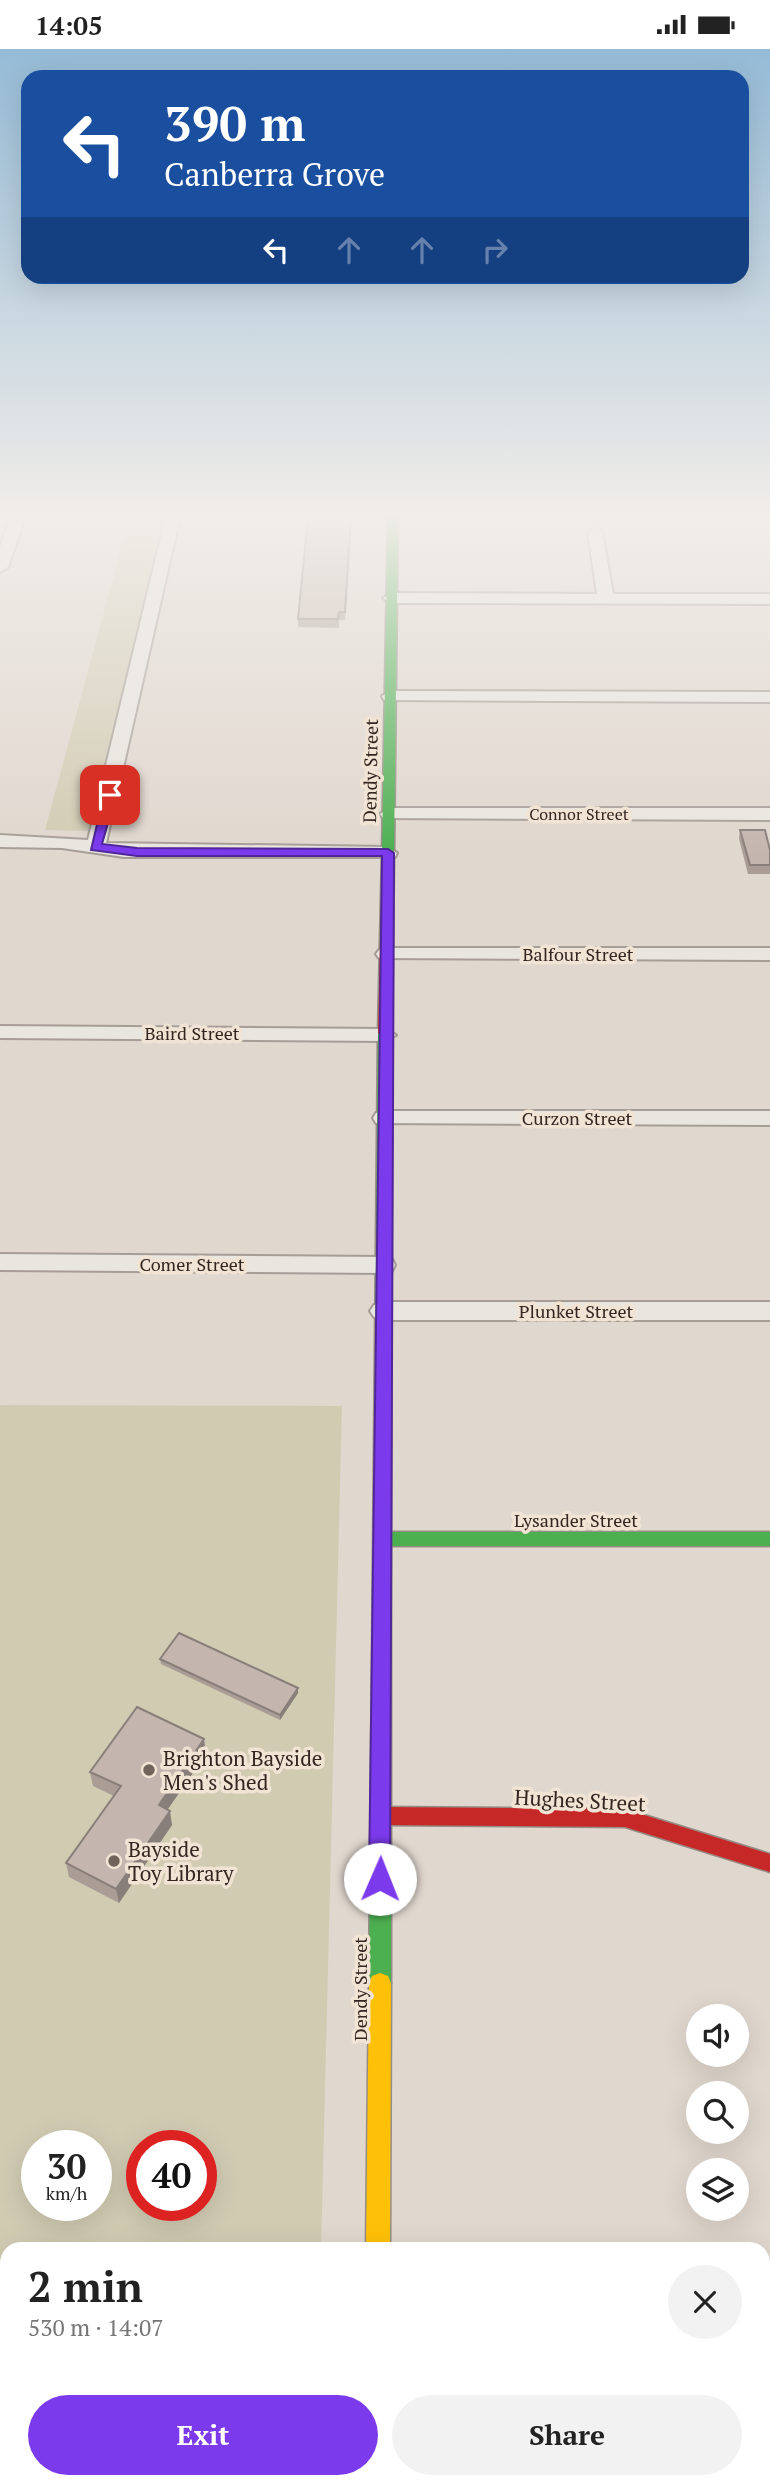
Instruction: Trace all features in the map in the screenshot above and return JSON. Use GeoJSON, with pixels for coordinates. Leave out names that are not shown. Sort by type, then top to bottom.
{"type":"FeatureCollection","features":[{"type":"Feature","properties":{"kind":"street"},"geometry":{"type":"LineString","coordinates":[[95,847],[103,828],[148,626]]}},
{"type":"Feature","properties":{"kind":"street","name":"Dendy Street"},"geometry":{"type":"LineString","coordinates":[[378,2242],[384,1118],[391,626]]}},
{"type":"Feature","properties":{"kind":"street"},"geometry":{"type":"LineString","coordinates":[[390,696],[770,697]]}},
{"type":"Feature","properties":{"kind":"street","name":"Connor Street"},"geometry":{"type":"LineString","coordinates":[[389,814],[770,814]]}},
{"type":"Feature","properties":{"kind":"street"},"geometry":{"type":"LineString","coordinates":[[0,841],[62,842],[137,852],[388,853]]}},
{"type":"Feature","properties":{"kind":"street","name":"Balfour Street"},"geometry":{"type":"LineString","coordinates":[[386,954],[770,954]]}},
{"type":"Feature","properties":{"kind":"street","name":"Baird Street"},"geometry":{"type":"LineString","coordinates":[[0,1032],[385,1035]]}},
{"type":"Feature","properties":{"kind":"street","name":"Curzon Street"},"geometry":{"type":"LineString","coordinates":[[384,1118],[770,1118]]}},
{"type":"Feature","properties":{"kind":"street","name":"Comer Street"},"geometry":{"type":"LineString","coordinates":[[0,1262],[383,1265]]}},
{"type":"Feature","properties":{"kind":"street","name":"Plunket Street"},"geometry":{"type":"LineString","coordinates":[[383,1311],[770,1311]]}},
{"type":"Feature","properties":{"kind":"street","name":"Lysander Street"},"geometry":{"type":"LineString","coordinates":[[381,1539],[770,1539]]}},
{"type":"Feature","properties":{"kind":"street","name":"Hughes Street"},"geometry":{"type":"LineString","coordinates":[[381,1816],[625,1818],[649,1822],[725,1855],[770,1863]]}},
{"type":"Feature","properties":{"kind":"shaded area"},"geometry":{"type":"Polygon","coordinates":[[[100,626],[140,626],[93,827],[90,831],[45,830],[100,626]]]}},
{"type":"Feature","properties":{"kind":"shaded area"},"geometry":{"type":"Polygon","coordinates":[[[0,1405],[342,1406],[321,2242],[0,2242],[0,1405]]]}},
{"type":"Feature","properties":{"kind":"building"},"geometry":{"type":"Polygon","coordinates":[[[740,830],[765,830],[770,850],[770,865],[750,865],[740,830]]]}},
{"type":"Feature","properties":{"kind":"building"},"geometry":{"type":"Polygon","coordinates":[[[179,1633],[298,1688],[280,1715],[160,1659],[179,1633]]]}},
{"type":"Feature","properties":{"kind":"building"},"geometry":{"type":"Polygon","coordinates":[[[137,1707],[204,1739],[159,1805],[170,1811],[116,1889],[66,1863],[121,1786],[90,1772],[137,1707]]]}},
{"type":"Feature","properties":{"kind":"traffic: fast"},"geometry":{"type":"LineString","coordinates":[[388,853],[391,626]]}},
{"type":"Feature","properties":{"kind":"traffic: fast"},"geometry":{"type":"LineString","coordinates":[[380,1983],[385,1033]]}},
{"type":"Feature","properties":{"kind":"traffic: fast"},"geometry":{"type":"LineString","coordinates":[[381,1539],[770,1539]]}},
{"type":"Feature","properties":{"kind":"traffic: slow"},"geometry":{"type":"LineString","coordinates":[[378,2242],[380,1983]]}},
{"type":"Feature","properties":{"kind":"traffic: jam"},"geometry":{"type":"LineString","coordinates":[[385,1033],[388,853]]}},
{"type":"Feature","properties":{"kind":"traffic: jam"},"geometry":{"type":"LineString","coordinates":[[381,1816],[625,1818],[644,1822],[733,1854],[770,1863]]}},
{"type":"Feature","properties":{"kind":"place","name":"Brighton Bayside Men's Shed"},"geometry":{"type":"Point","coordinates":[149,1770]}},
{"type":"Feature","properties":{"kind":"place","name":"Bayside Toy Library"},"geometry":{"type":"Point","coordinates":[114,1861]}},
{"type":"Feature","properties":{"kind":"route"},"geometry":{"type":"LineString","coordinates":[[110,795],[101,836],[95,847],[124,852],[388,853],[380,1879]]}}]}
